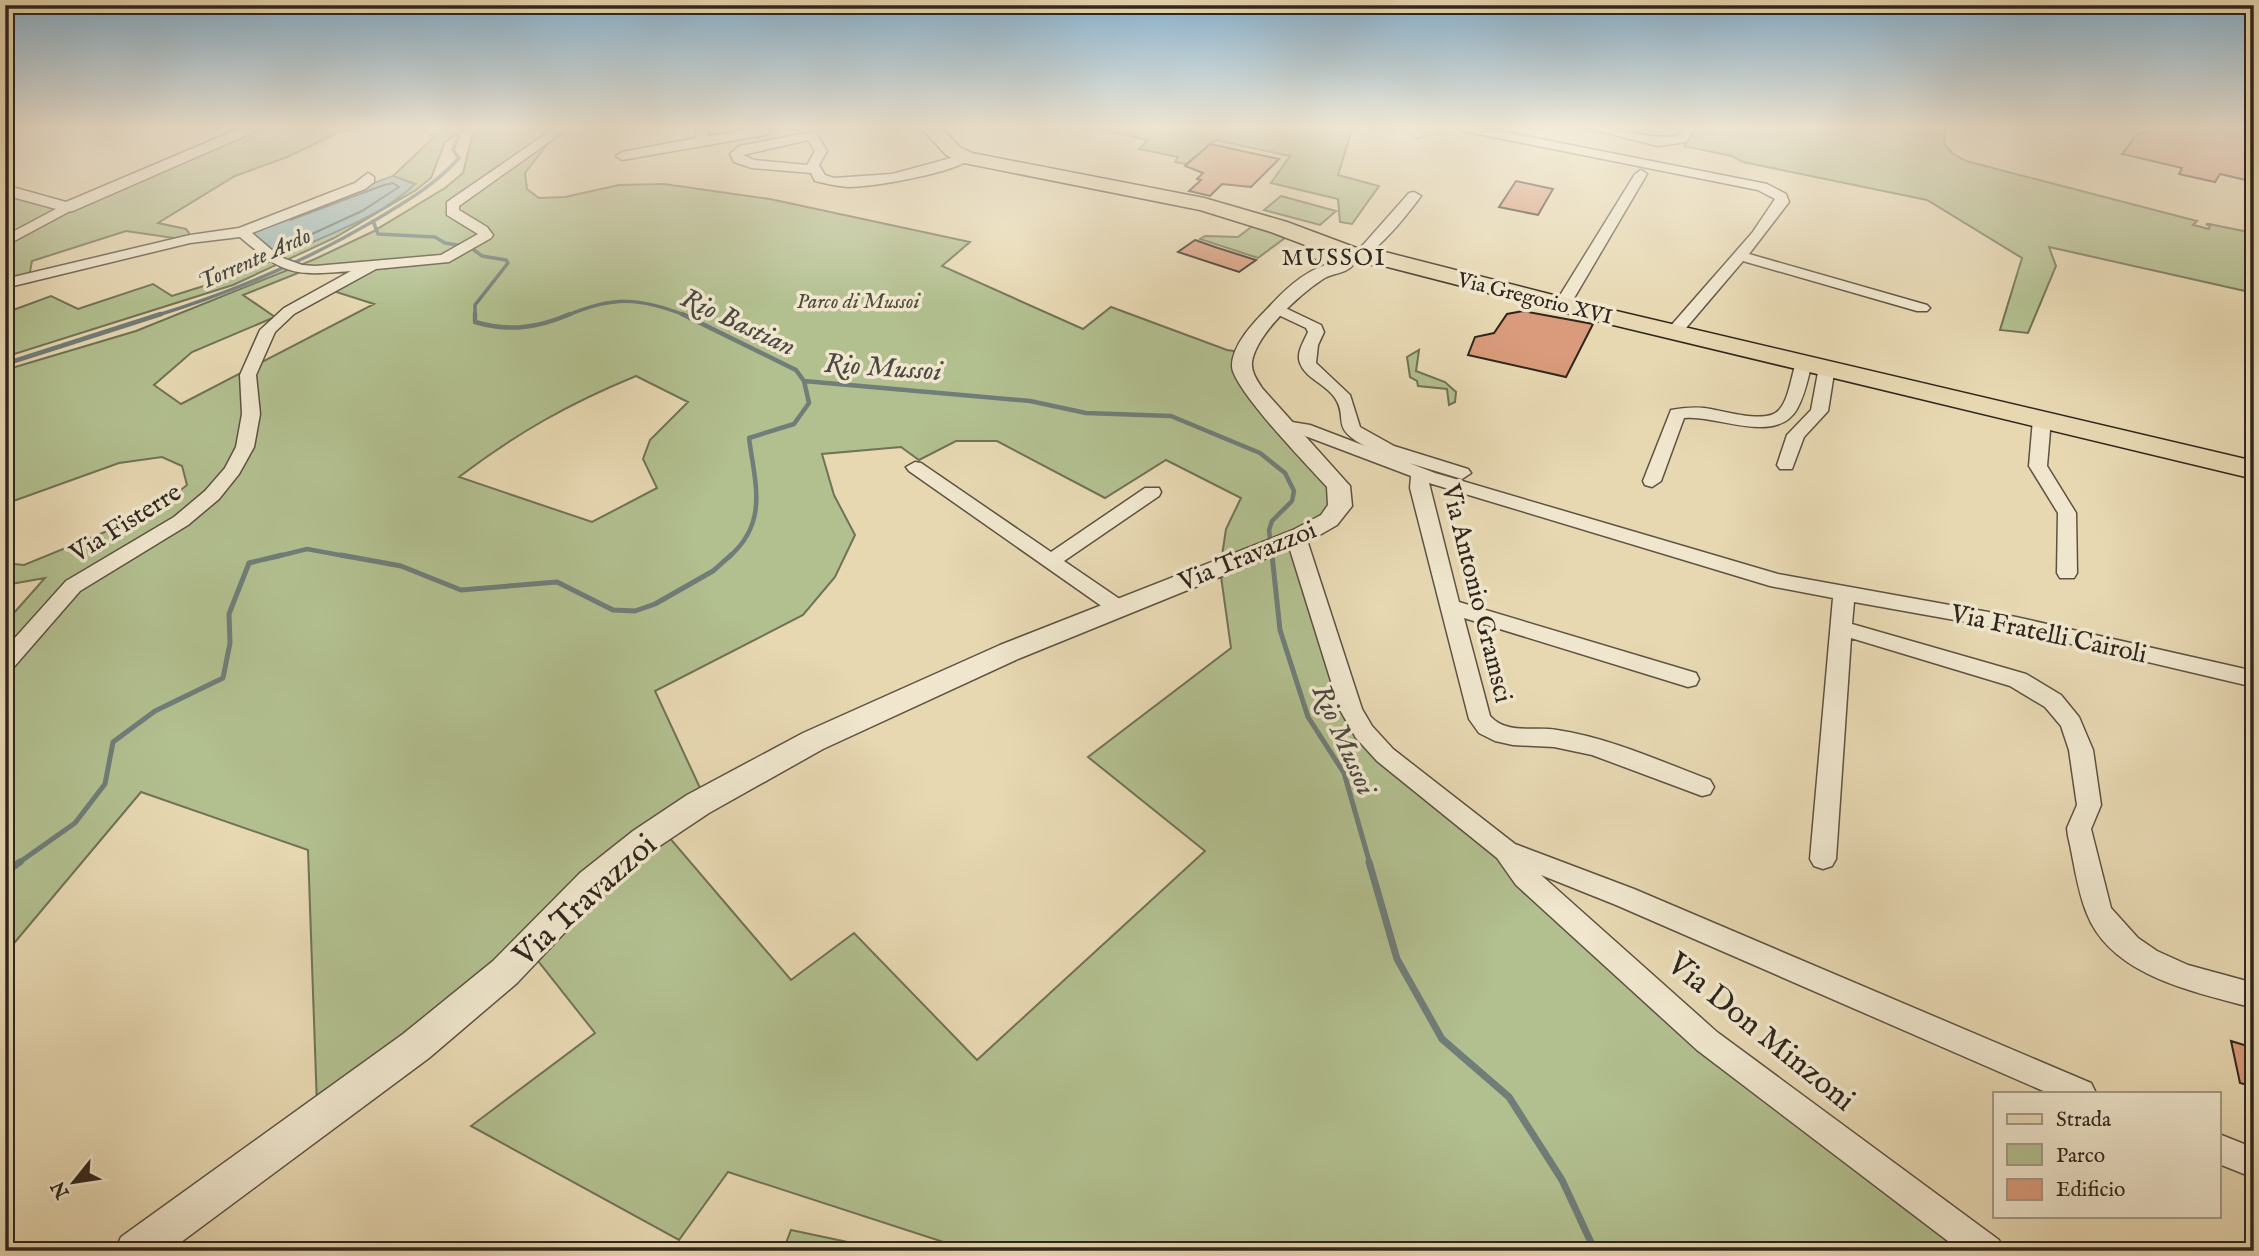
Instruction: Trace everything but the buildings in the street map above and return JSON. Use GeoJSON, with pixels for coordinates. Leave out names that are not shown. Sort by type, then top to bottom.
{"type":"FeatureCollection","features":[{"type":"Feature","properties":{"kind":"main road","name":"Via Gregorio XVI"},"geometry":{"type":"LineString","coordinates":[[1109,186],[1204,204],[1347,257],[1562,305],[2254,470]]}},
{"type":"Feature","properties":{"kind":"street"},"geometry":{"type":"LineString","coordinates":[[5,242],[67,207],[116,186]]}},
{"type":"Feature","properties":{"kind":"street"},"geometry":{"type":"LineString","coordinates":[[5,284],[190,239],[243,232],[361,186]]}},
{"type":"Feature","properties":{"kind":"street"},"geometry":{"type":"LineString","coordinates":[[243,232],[275,260],[300,270],[370,267],[452,257],[483,239],[484,232],[452,212],[450,206],[479,186]]}},
{"type":"Feature","properties":{"kind":"street"},"geometry":{"type":"LineString","coordinates":[[1562,305],[1635,186]]}},
{"type":"Feature","properties":{"kind":"street"},"geometry":{"type":"LineString","coordinates":[[1674,332],[1740,256],[1782,202],[1781,197],[1774,191],[1748,186]]}},
{"type":"Feature","properties":{"kind":"street"},"geometry":{"type":"LineString","coordinates":[[5,190],[67,207]]}},
{"type":"Feature","properties":{"kind":"street"},"geometry":{"type":"LineString","coordinates":[[1347,257],[1414,196]]}},
{"type":"Feature","properties":{"kind":"street"},"geometry":{"type":"LineString","coordinates":[[1740,256],[1922,308]]}},
{"type":"Feature","properties":{"kind":"street","name":"Via Travazzoi"},"geometry":{"type":"LineString","coordinates":[[135,1251],[416,1046],[505,972],[591,883],[644,840],[698,804],[813,741],[1009,652],[1292,539],[1335,516],[1341,500],[1332,477],[1255,391],[1245,376],[1242,365],[1247,348],[1266,319],[1347,257]]}},
{"type":"Feature","properties":{"kind":"street","name":"Via Fisterre"},"geometry":{"type":"LineString","coordinates":[[5,663],[74,586],[181,520],[212,495],[233,470],[244,447],[251,424],[249,370],[268,330],[289,311],[370,267]]}},
{"type":"Feature","properties":{"kind":"street"},"geometry":{"type":"LineString","coordinates":[[1277,309],[1313,325],[1316,332],[1306,352],[1309,366],[1342,394],[1350,424],[1359,435],[1380,446],[1511,489],[1518,496],[1514,504]]}},
{"type":"Feature","properties":{"kind":"street"},"geometry":{"type":"LineString","coordinates":[[1786,465],[1796,435],[1819,411],[1815,365]]}},
{"type":"Feature","properties":{"kind":"street"},"geometry":{"type":"LineString","coordinates":[[1652,481],[1677,414],[1692,412],[1755,421],[1779,418],[1787,411],[1815,365]]}},
{"type":"Feature","properties":{"kind":"street"},"geometry":{"type":"LineString","coordinates":[[2042,419],[2038,466],[2067,513],[2067,573]]}},
{"type":"Feature","properties":{"kind":"street","name":"Via Fratelli Cairoli"},"geometry":{"type":"LineString","coordinates":[[1286,426],[1301,428],[1420,474],[1514,504],[1777,580],[2016,624],[2254,679]]}},
{"type":"Feature","properties":{"kind":"street"},"geometry":{"type":"LineString","coordinates":[[915,467],[1117,607]]}},
{"type":"Feature","properties":{"kind":"street","name":"Via Antonio Gramsci"},"geometry":{"type":"LineString","coordinates":[[1420,474],[1419,488],[1483,724],[1492,732],[1505,736],[1551,737],[1574,741],[1702,788]]}},
{"type":"Feature","properties":{"kind":"street"},"geometry":{"type":"LineString","coordinates":[[1051,561],[1152,492]]}},
{"type":"Feature","properties":{"kind":"street","name":"Via Don Minzoni"},"geometry":{"type":"LineString","coordinates":[[1292,539],[1351,710],[1364,732],[1384,755],[1506,851],[1525,877],[1707,1041],[1988,1251]]}},
{"type":"Feature","properties":{"kind":"street"},"geometry":{"type":"LineString","coordinates":[[1823,859],[1844,592]]}},
{"type":"Feature","properties":{"kind":"street"},"geometry":{"type":"LineString","coordinates":[[1451,607],[1688,679]]}},
{"type":"Feature","properties":{"kind":"street","name":"Via Fratelli Cairoli"},"geometry":{"type":"LineString","coordinates":[[1841,628],[2018,680],[2053,701],[2071,723],[2081,750],[2089,804],[2088,814],[2079,828],[2099,912],[2105,922],[2122,943],[2147,960],[2168,970],[2254,996]]}},
{"type":"Feature","properties":{"kind":"street","name":"Via Don Minzoni"},"geometry":{"type":"LineString","coordinates":[[1506,851],[1625,897],[2079,1092]]}},
{"type":"Feature","properties":{"kind":"street"},"geometry":{"type":"LineString","coordinates":[[2220,1149],[2254,1163]]}},
{"type":"Feature","properties":{"kind":"green space"},"geometry":{"type":"Polygon","coordinates":[[[125,186],[219,186],[158,223],[186,229],[189,233],[187,240],[126,231],[32,261],[29,277],[5,283],[5,188],[71,209],[125,186]]]}},
{"type":"Feature","properties":{"kind":"green space"},"geometry":{"type":"Polygon","coordinates":[[[412,186],[421,186],[334,238],[233,285],[5,357],[5,313],[51,296],[78,309],[153,284],[172,296],[271,261],[412,186]]]}},
{"type":"Feature","properties":{"kind":"green space","name":"Parco di Mussoi"},"geometry":{"type":"Polygon","coordinates":[[[448,186],[527,186],[539,198],[565,197],[616,186],[675,186],[770,199],[970,242],[942,266],[1083,329],[1111,307],[1227,350],[1241,352],[1237,364],[1338,501],[1294,541],[1352,727],[1388,750],[1512,872],[1977,1251],[971,1251],[728,1172],[679,1240],[471,1126],[595,1033],[523,942],[317,1106],[308,850],[141,792],[5,954],[5,623],[45,578],[5,585],[5,563],[24,565],[154,512],[187,485],[182,466],[162,457],[119,463],[5,504],[5,370],[136,331],[315,259],[372,232],[448,186]],[[376,264],[313,267],[243,295],[275,317],[192,352],[154,385],[181,404],[374,304],[330,290],[376,264]],[[636,376],[544,420],[459,477],[592,522],[657,488],[643,459],[650,440],[688,402],[636,376]],[[956,441],[919,460],[901,447],[822,454],[834,495],[855,535],[835,577],[803,615],[655,691],[701,790],[656,822],[791,980],[854,933],[977,1060],[1205,851],[1088,757],[1231,648],[1220,569],[1226,529],[1241,498],[1166,460],[1105,498],[997,441],[956,441]]]}},
{"type":"Feature","properties":{"kind":"green space"},"geometry":{"type":"Polygon","coordinates":[[[1282,186],[1379,186],[1352,224],[1340,222],[1338,199],[1282,186]]]}},
{"type":"Feature","properties":{"kind":"green space"},"geometry":{"type":"Polygon","coordinates":[[[1857,186],[2061,186],[2197,221],[2193,225],[2209,229],[2210,226],[2206,224],[2254,233],[2254,293],[2049,247],[2056,266],[2028,333],[2000,330],[2022,258],[1927,200],[1857,186]]]}},
{"type":"Feature","properties":{"kind":"green space"},"geometry":{"type":"Polygon","coordinates":[[[1281,196],[1336,211],[1320,225],[1264,210],[1281,196]]]}},
{"type":"Feature","properties":{"kind":"green space"},"geometry":{"type":"Polygon","coordinates":[[[1255,224],[1289,235],[1258,258],[1200,239],[1205,236],[1238,237],[1255,224]]]}},
{"type":"Feature","properties":{"kind":"green space"},"geometry":{"type":"Polygon","coordinates":[[[1419,350],[1416,371],[1445,382],[1456,392],[1455,402],[1449,405],[1447,389],[1418,386],[1417,381],[1410,377],[1407,357],[1419,350]]]}},
{"type":"Feature","properties":{"kind":"green space"},"geometry":{"type":"Polygon","coordinates":[[[791,1230],[890,1251],[783,1251],[791,1230]]]}},
{"type":"Feature","properties":{"kind":"water"},"geometry":{"type":"Polygon","coordinates":[[[366,186],[413,186],[400,197],[365,218],[271,261],[242,230],[366,186]]]}},
{"type":"Feature","properties":{"kind":"waterway","name":"Torrente Ardo"},"geometry":{"type":"LineString","coordinates":[[155,316],[213,297],[269,274],[350,234],[429,186]]}},
{"type":"Feature","properties":{"kind":"waterway","name":"Rio Bastian"},"geometry":{"type":"LineString","coordinates":[[373,221],[378,234],[435,237],[445,243],[470,247],[482,256],[506,260],[508,263],[475,305],[475,322],[512,328],[546,323],[570,314]]}},
{"type":"Feature","properties":{"kind":"waterway","name":"Rio Bastian"},"geometry":{"type":"LineString","coordinates":[[566,316],[598,305],[626,301],[654,305],[684,315]]}},
{"type":"Feature","properties":{"kind":"waterway","name":"Torrente Ardo"},"geometry":{"type":"LineString","coordinates":[[5,364],[161,314]]}},
{"type":"Feature","properties":{"kind":"waterway","name":"Rio Bastian"},"geometry":{"type":"LineString","coordinates":[[684,315],[796,370],[804,381]]}},
{"type":"Feature","properties":{"kind":"waterway","name":"Rio Bastian"},"geometry":{"type":"LineString","coordinates":[[731,555],[742,544],[754,516],[756,487],[749,438],[794,424],[809,403],[804,381]]}},
{"type":"Feature","properties":{"kind":"waterway","name":"Rio Mussoi"},"geometry":{"type":"LineString","coordinates":[[804,381],[1030,401],[1086,413],[1171,416],[1260,453],[1285,473],[1294,491],[1292,501],[1272,521],[1269,530],[1272,557]]}},
{"type":"Feature","properties":{"kind":"waterway","name":"Rio Bastian"},"geometry":{"type":"LineString","coordinates":[[275,557],[307,549],[350,557]]}},
{"type":"Feature","properties":{"kind":"waterway","name":"Rio Bastian"},"geometry":{"type":"LineString","coordinates":[[17,864],[75,823],[105,784],[113,742],[155,711],[223,678],[230,643],[229,614],[249,563],[282,555]]}},
{"type":"Feature","properties":{"kind":"waterway","name":"Rio Bastian"},"geometry":{"type":"LineString","coordinates":[[341,555],[401,566],[461,590],[557,582],[613,610],[635,611],[655,604],[713,571],[731,555]]}},
{"type":"Feature","properties":{"kind":"waterway","name":"Rio Mussoi"},"geometry":{"type":"LineString","coordinates":[[1272,555],[1280,630],[1308,717],[1344,773],[1370,864]]}},
{"type":"Feature","properties":{"kind":"waterway","name":"Rio Bastian"},"geometry":{"type":"LineString","coordinates":[[5,873],[20,862]]}},
{"type":"Feature","properties":{"kind":"waterway","name":"Rio Mussoi"},"geometry":{"type":"LineString","coordinates":[[1369,862],[1397,959],[1442,1039],[1509,1097],[1562,1180],[1595,1251]]}},
{"type":"Feature","properties":{"kind":"district","name":"MUSSOI"},"geometry":{"type":"Point","coordinates":[1334,257]}}]}
